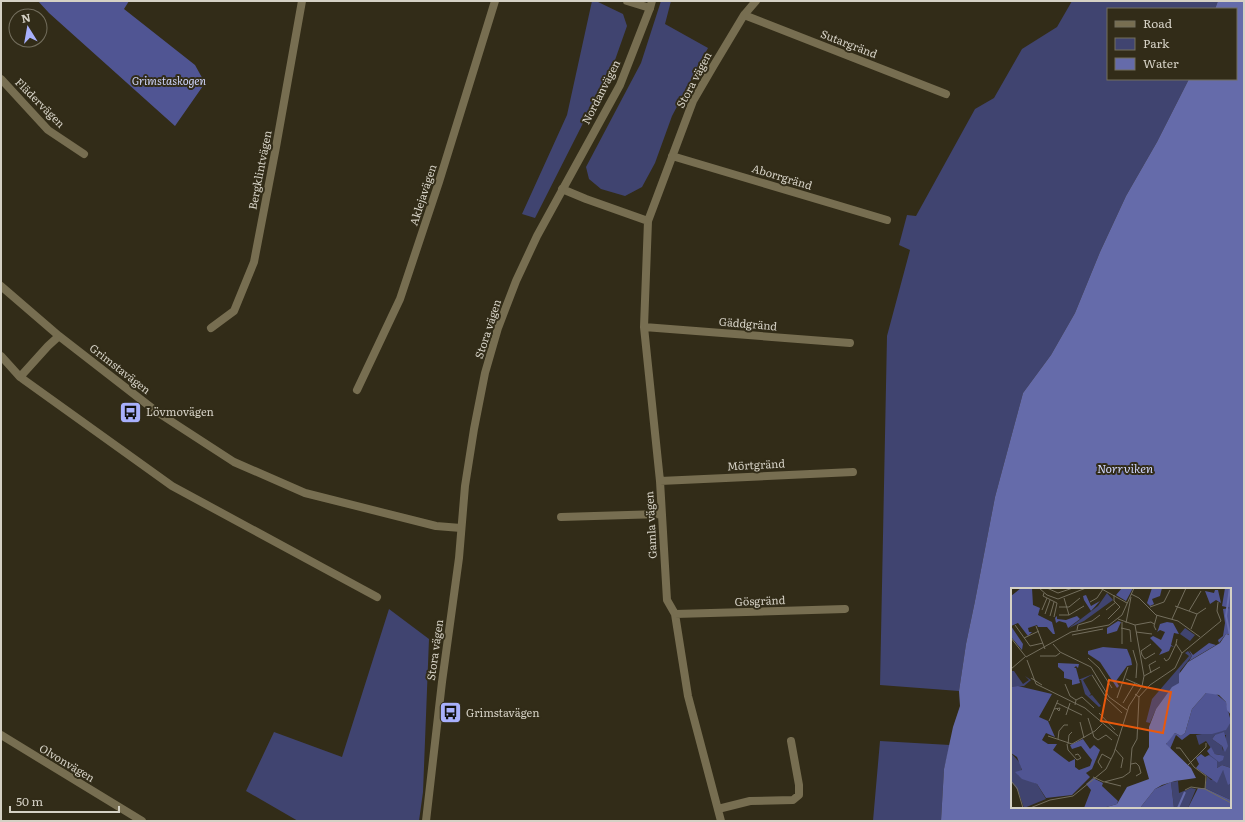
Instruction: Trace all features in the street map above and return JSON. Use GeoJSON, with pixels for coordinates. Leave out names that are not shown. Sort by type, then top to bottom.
{"type":"FeatureCollection","features":[{"type":"Feature","properties":{"kind":"street","name":"Bergklintvägen"},"geometry":{"type":"LineString","coordinates":[[211,328],[234,311],[254,262],[302,1]]}},
{"type":"Feature","properties":{"kind":"street","name":"Aklejavägen"},"geometry":{"type":"LineString","coordinates":[[357,390],[400,299],[439,182],[495,1]]}},
{"type":"Feature","properties":{"kind":"street"},"geometry":{"type":"LineString","coordinates":[[627,1],[651,4]]}},
{"type":"Feature","properties":{"kind":"street","name":"Stora vägen"},"geometry":{"type":"LineString","coordinates":[[648,221],[693,101],[744,15],[756,1]]}},
{"type":"Feature","properties":{"kind":"street","name":"Nordanvägen"},"geometry":{"type":"LineString","coordinates":[[562,189],[620,85],[651,4]]}},
{"type":"Feature","properties":{"kind":"street","name":"Sutargränd"},"geometry":{"type":"LineString","coordinates":[[744,15],[946,94]]}},
{"type":"Feature","properties":{"kind":"street","name":"Flädervägen"},"geometry":{"type":"LineString","coordinates":[[1,79],[48,130],[84,154]]}},
{"type":"Feature","properties":{"kind":"street","name":"Aborrgränd"},"geometry":{"type":"LineString","coordinates":[[672,156],[887,220]]}},
{"type":"Feature","properties":{"kind":"street"},"geometry":{"type":"LineString","coordinates":[[562,189],[648,221]]}},
{"type":"Feature","properties":{"kind":"street","name":"Stora vägen"},"geometry":{"type":"LineString","coordinates":[[426,821],[442,682],[459,558],[466,486],[474,429],[485,373],[498,328],[516,280],[562,189]]}},
{"type":"Feature","properties":{"kind":"street","name":"Gamla vägen"},"geometry":{"type":"LineString","coordinates":[[648,221],[644,327],[660,481],[667,600],[675,614],[688,696],[722,821]]}},
{"type":"Feature","properties":{"kind":"street","name":"Grimstavägen"},"geometry":{"type":"LineString","coordinates":[[1,286],[60,336],[157,412],[234,462],[305,493],[436,526],[461,528]]}},
{"type":"Feature","properties":{"kind":"street","name":"Gäddgränd"},"geometry":{"type":"LineString","coordinates":[[644,327],[850,343]]}},
{"type":"Feature","properties":{"kind":"street"},"geometry":{"type":"LineString","coordinates":[[20,377],[48,346],[60,336]]}},
{"type":"Feature","properties":{"kind":"street"},"geometry":{"type":"LineString","coordinates":[[1,356],[20,377],[172,486],[377,598]]}},
{"type":"Feature","properties":{"kind":"street","name":"Mörtgränd"},"geometry":{"type":"LineString","coordinates":[[660,481],[853,472]]}},
{"type":"Feature","properties":{"kind":"street"},"geometry":{"type":"LineString","coordinates":[[561,517],[661,514]]}},
{"type":"Feature","properties":{"kind":"street","name":"Gösgränd"},"geometry":{"type":"LineString","coordinates":[[675,614],[845,609]]}},
{"type":"Feature","properties":{"kind":"street","name":"Olvonvägen"},"geometry":{"type":"LineString","coordinates":[[1,736],[142,821]]}},
{"type":"Feature","properties":{"kind":"street"},"geometry":{"type":"LineString","coordinates":[[718,809],[750,801],[793,800],[798,795],[799,786],[791,741]]}},
{"type":"Feature","properties":{"kind":"green space","name":"Grimstaskogen"},"geometry":{"type":"Polygon","coordinates":[[[38,1],[129,1],[124,9],[195,65],[205,83],[175,126],[49,13],[48,8],[44,8],[38,1]]]}},
{"type":"Feature","properties":{"kind":"green space"},"geometry":{"type":"Polygon","coordinates":[[[592,1],[596,1],[623,14],[627,26],[615,60],[535,218],[522,214],[567,115],[592,1]]]}},
{"type":"Feature","properties":{"kind":"green space"},"geometry":{"type":"Polygon","coordinates":[[[661,1],[671,1],[665,24],[708,48],[672,116],[655,163],[642,187],[625,196],[601,189],[589,179],[586,167],[641,63],[661,1]]]}},
{"type":"Feature","properties":{"kind":"green space"},"geometry":{"type":"Polygon","coordinates":[[[1072,1],[1218,1],[1215,8],[1107,8],[1107,80],[1188,80],[1157,142],[1126,196],[1100,252],[1075,313],[1051,355],[1023,393],[995,497],[966,644],[959,691],[880,685],[887,336],[910,250],[899,245],[907,215],[916,216],[975,109],[994,98],[1022,49],[1057,27],[1072,1]]]}},
{"type":"Feature","properties":{"kind":"green space"},"geometry":{"type":"Polygon","coordinates":[[[389,609],[429,639],[423,792],[419,821],[298,821],[246,791],[274,732],[342,757],[389,609]]]}},
{"type":"Feature","properties":{"kind":"green space"},"geometry":{"type":"Polygon","coordinates":[[[880,741],[950,745],[944,769],[941,821],[873,821],[880,741]]]}},
{"type":"Feature","properties":{"kind":"water","name":"Norrviken"},"geometry":{"type":"Polygon","coordinates":[[[1218,1],[1244,1],[1244,821],[941,821],[944,769],[953,727],[960,706],[959,691],[966,644],[995,497],[1023,393],[1051,355],[1075,313],[1100,252],[1126,196],[1157,142],[1188,80],[1237,80],[1237,8],[1215,8],[1218,1]]]}},
{"type":"Feature","properties":{"kind":"place","name":"Lövmovägen"},"geometry":{"type":"Point","coordinates":[131,412]}},
{"type":"Feature","properties":{"kind":"place","name":"Grimstavägen"},"geometry":{"type":"Point","coordinates":[451,713]}}]}
